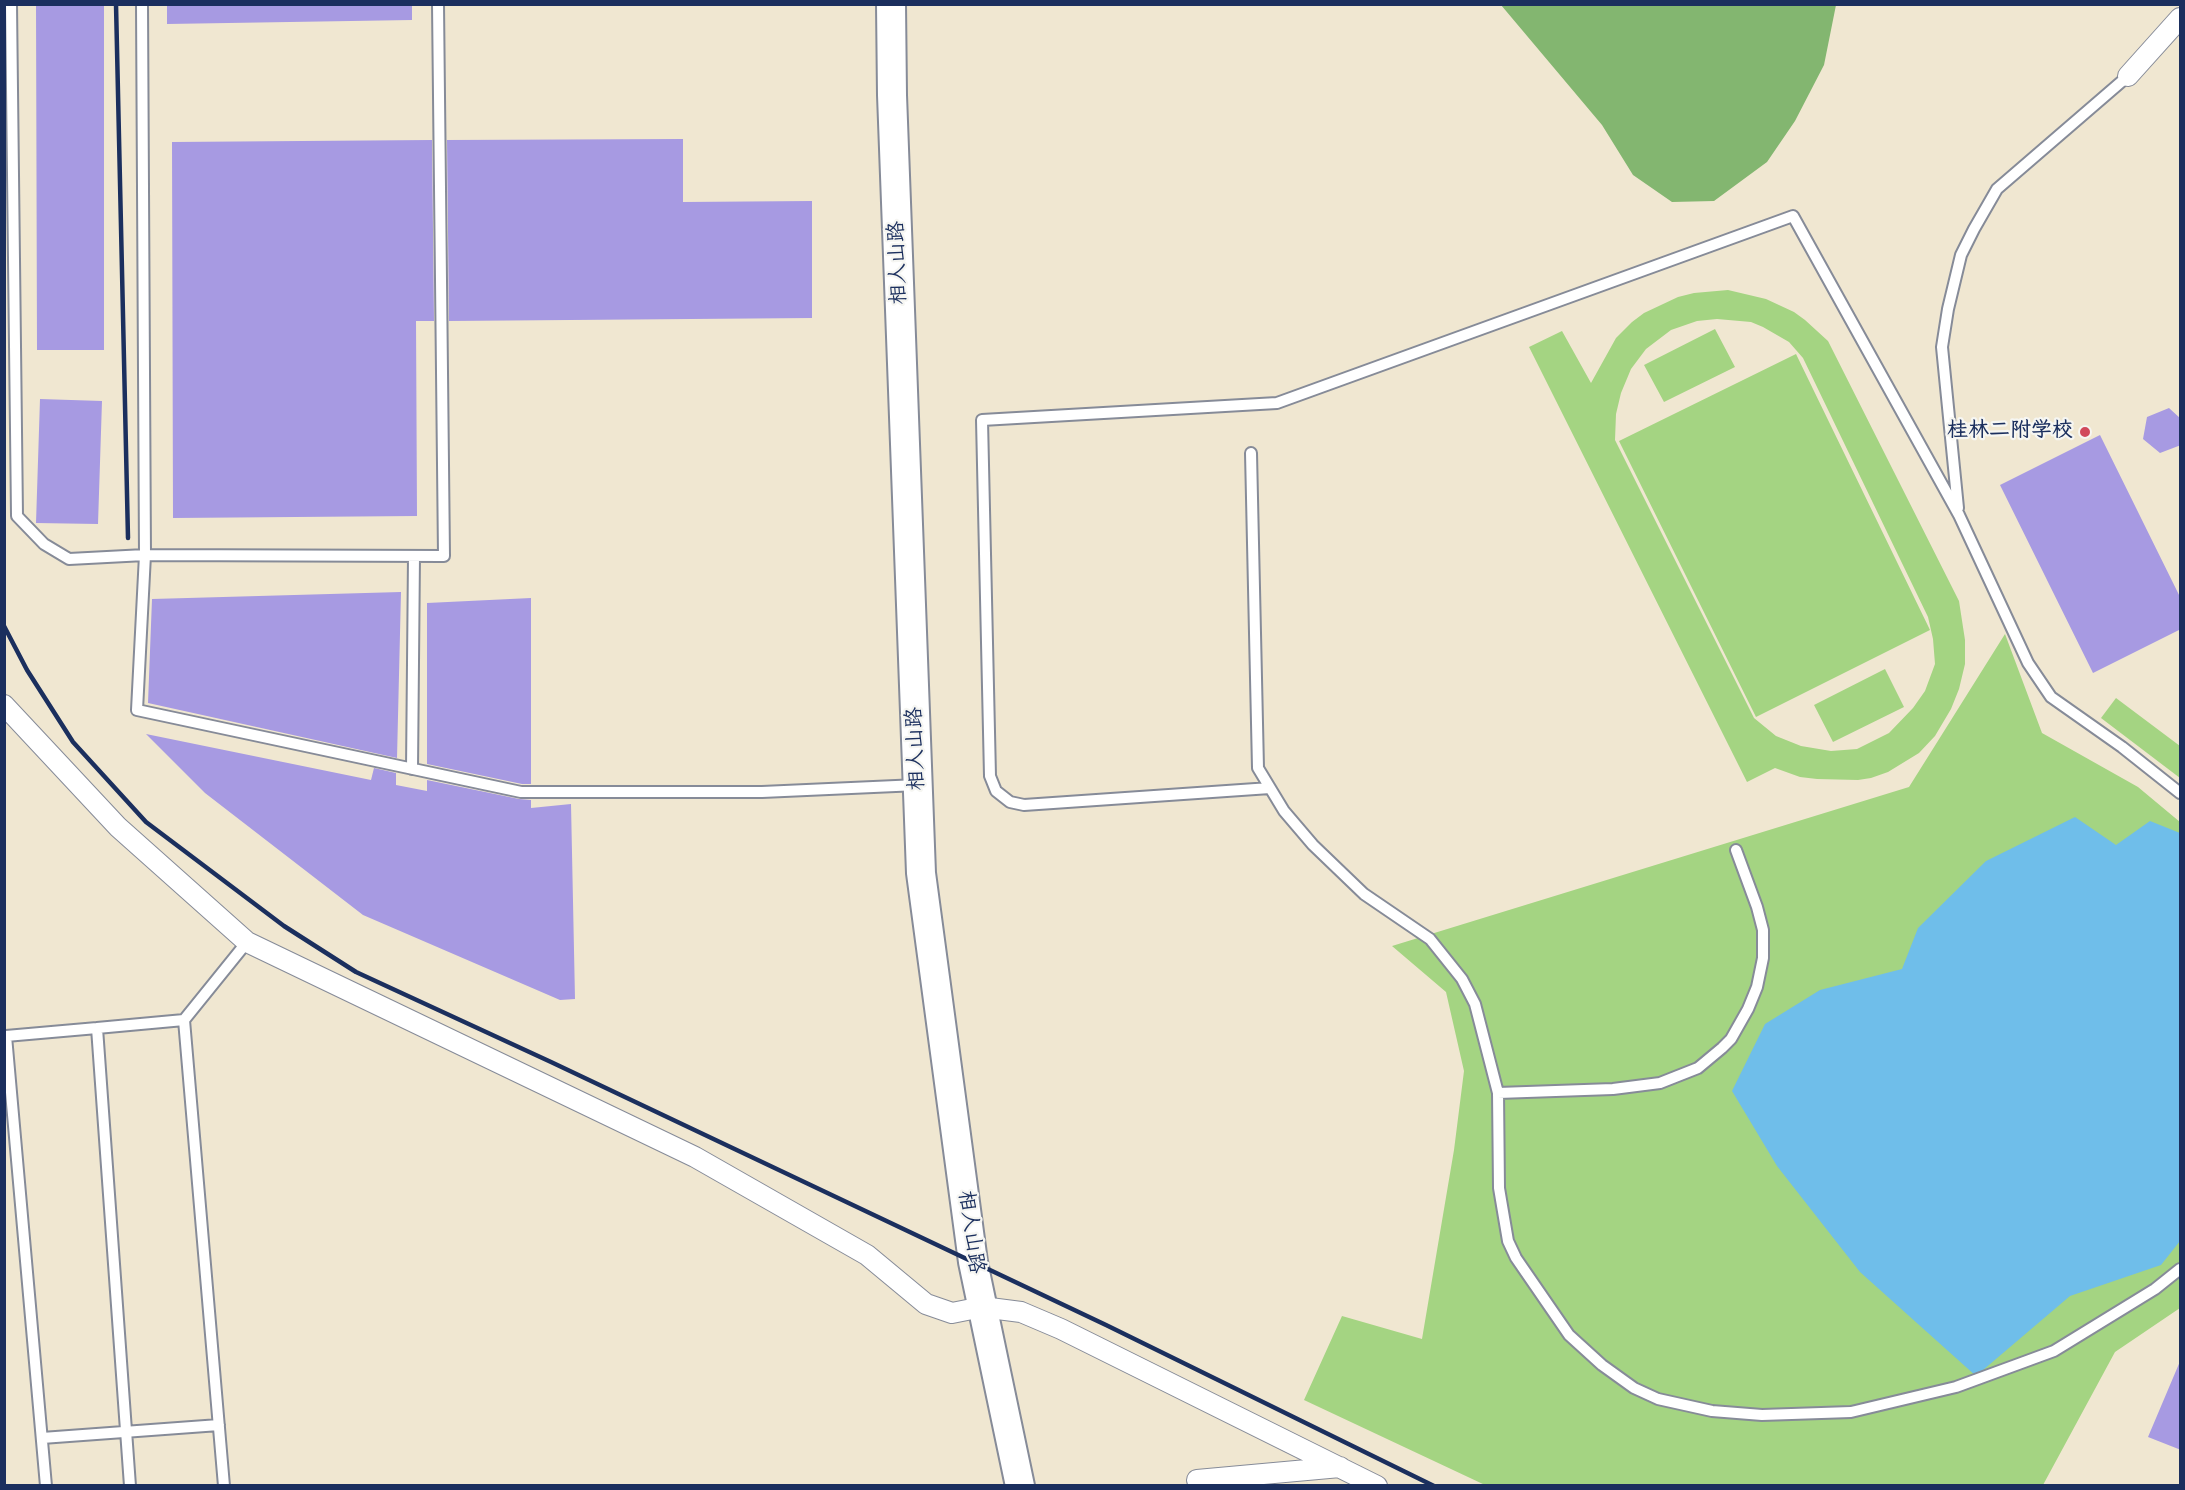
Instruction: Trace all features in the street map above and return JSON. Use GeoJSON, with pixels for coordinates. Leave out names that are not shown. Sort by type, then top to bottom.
{"type":"FeatureCollection","features":[{"type":"Feature","properties":{"kind":"street","name":"相人山路"},"geometry":{"type":"LineString","coordinates":[[891,4],[892,95],[921,873],[973,1262],[1020,1485]]}},
{"type":"Feature","properties":{"kind":"street"},"geometry":{"type":"LineString","coordinates":[[2128,76],[2181,18]]}},
{"type":"Feature","properties":{"kind":"street"},"geometry":{"type":"LineString","coordinates":[[4,705],[118,827],[247,942],[695,1157],[867,1255],[926,1304],[952,1313],[982,1307],[1022,1312],[1061,1329],[1377,1485]]}},
{"type":"Feature","properties":{"kind":"street"},"geometry":{"type":"LineString","coordinates":[[1197,1480],[1340,1467]]}},
{"type":"Feature","properties":{"kind":"lane"},"geometry":{"type":"LineString","coordinates":[[11,4],[8,16],[16,516],[44,544],[69,558],[145,555],[444,556],[438,4]]}},
{"type":"Feature","properties":{"kind":"lane"},"geometry":{"type":"LineString","coordinates":[[142,4],[145,555],[137,710],[521,792],[762,792],[918,785]]}},
{"type":"Feature","properties":{"kind":"lane"},"geometry":{"type":"LineString","coordinates":[[1959,515],[1942,347],[1948,309],[1961,255],[1997,189],[2128,76]]}},
{"type":"Feature","properties":{"kind":"lane"},"geometry":{"type":"LineString","coordinates":[[1270,788],[1024,805],[1010,802],[996,791],[990,776],[982,420],[1277,403],[1793,216],[1959,515],[2028,663],[2050,697],[2122,747],[2181,793]]}},
{"type":"Feature","properties":{"kind":"lane"},"geometry":{"type":"LineString","coordinates":[[1251,453],[1258,768],[1284,811],[1313,845],[1364,894],[1430,939],[1462,979],[1475,1004],[1498,1093],[1499,1188],[1505,1230],[1516,1258],[1569,1335],[1602,1365],[1634,1388],[1658,1399],[1712,1411],[1762,1415],[1851,1412],[1956,1388],[2054,1351],[2155,1290],[2181,1269]]}},
{"type":"Feature","properties":{"kind":"lane"},"geometry":{"type":"LineString","coordinates":[[412,769],[414,556]]}},
{"type":"Feature","properties":{"kind":"lane"},"geometry":{"type":"LineString","coordinates":[[1498,1093],[1612,1089],[1660,1083],[1698,1068],[1731,1039],[1757,987],[1763,958],[1763,930],[1736,850]]}},
{"type":"Feature","properties":{"kind":"lane"},"geometry":{"type":"LineString","coordinates":[[224,1485],[184,1020],[247,942]]}},
{"type":"Feature","properties":{"kind":"lane"},"geometry":{"type":"LineString","coordinates":[[46,1485],[6,1036],[184,1020]]}},
{"type":"Feature","properties":{"kind":"lane"},"geometry":{"type":"LineString","coordinates":[[97,1028],[124,1432],[130,1485]]}},
{"type":"Feature","properties":{"kind":"lane"},"geometry":{"type":"LineString","coordinates":[[42,1438],[219,1425]]}},
{"type":"Feature","properties":{"kind":"green space"},"geometry":{"type":"Polygon","coordinates":[[[1501,5],[1836,5],[1824,65],[1795,121],[1767,162],[1714,201],[1672,202],[1633,175],[1602,125],[1501,5]]]}},
{"type":"Feature","properties":{"kind":"green space"},"geometry":{"type":"Polygon","coordinates":[[[1728,290],[1766,299],[1794,312],[1828,341],[1959,601],[1965,640],[1965,664],[1951,709],[1935,736],[1919,753],[1888,772],[1858,780],[1817,779],[1800,777],[1775,768],[1747,782],[1529,347],[1562,331],[1591,383],[1616,338],[1632,322],[1644,313],[1678,297],[1728,290]],[[1717,319],[1697,321],[1671,330],[1646,349],[1631,369],[1621,393],[1616,414],[1615,440],[1754,718],[1776,736],[1801,746],[1831,751],[1857,749],[1889,733],[1913,708],[1925,691],[1935,664],[1928,617],[1803,358],[1789,342],[1751,322],[1717,319]]]}},
{"type":"Feature","properties":{"kind":"green space"},"geometry":{"type":"Polygon","coordinates":[[[1715,329],[1735,367],[1664,402],[1644,365],[1715,329]]]}},
{"type":"Feature","properties":{"kind":"green space"},"geometry":{"type":"Polygon","coordinates":[[[1796,354],[1930,630],[1756,717],[1619,441],[1796,354]]]}},
{"type":"Feature","properties":{"kind":"green space"},"geometry":{"type":"Polygon","coordinates":[[[2005,634],[2042,733],[2138,787],[2180,822],[2180,1308],[2115,1352],[2043,1485],[1485,1485],[1304,1400],[1342,1316],[1422,1339],[1454,1150],[1464,1071],[1446,992],[1392,946],[1909,787],[2005,634]]]}},
{"type":"Feature","properties":{"kind":"green space"},"geometry":{"type":"Polygon","coordinates":[[[1885,669],[1904,707],[1833,742],[1814,705],[1885,669]]]}},
{"type":"Feature","properties":{"kind":"green space"},"geometry":{"type":"Polygon","coordinates":[[[2116,698],[2180,746],[2180,778],[2101,718],[2116,698]]]}},
{"type":"Feature","properties":{"kind":"water"},"geometry":{"type":"Polygon","coordinates":[[[2075,817],[2116,845],[2150,821],[2180,833],[2180,1241],[2161,1265],[2070,1296],[1976,1376],[1860,1272],[1777,1166],[1732,1091],[1765,1024],[1820,990],[1902,969],[1918,928],[1986,861],[2075,817]]]}},
{"type":"Feature","properties":{"kind":"building"},"geometry":{"type":"Polygon","coordinates":[[[36,4],[104,4],[104,350],[37,350],[36,4]]]}},
{"type":"Feature","properties":{"kind":"building"},"geometry":{"type":"Polygon","coordinates":[[[167,4],[412,4],[412,20],[167,24],[167,4]]]}},
{"type":"Feature","properties":{"kind":"building"},"geometry":{"type":"Polygon","coordinates":[[[683,139],[683,202],[812,201],[812,318],[449,321],[447,140],[683,139]]]}},
{"type":"Feature","properties":{"kind":"building"},"geometry":{"type":"Polygon","coordinates":[[[432,140],[434,321],[416,321],[417,516],[173,518],[172,142],[432,140]]]}},
{"type":"Feature","properties":{"kind":"building"},"geometry":{"type":"Polygon","coordinates":[[[40,399],[102,401],[98,524],[36,523],[40,399]]]}},
{"type":"Feature","properties":{"kind":"building"},"geometry":{"type":"Polygon","coordinates":[[[2169,408],[2181,419],[2181,445],[2160,453],[2143,439],[2147,417],[2169,408]]]}},
{"type":"Feature","properties":{"kind":"building"},"geometry":{"type":"Polygon","coordinates":[[[2100,435],[2181,599],[2181,629],[2093,673],[2000,485],[2100,435]]]}},
{"type":"Feature","properties":{"kind":"building"},"geometry":{"type":"Polygon","coordinates":[[[401,592],[397,758],[148,703],[152,599],[401,592]]]}},
{"type":"Feature","properties":{"kind":"building"},"geometry":{"type":"Polygon","coordinates":[[[531,598],[531,784],[427,764],[427,603],[531,598]]]}},
{"type":"Feature","properties":{"kind":"building"},"geometry":{"type":"Polygon","coordinates":[[[146,734],[371,780],[374,768],[396,773],[396,785],[427,791],[427,780],[531,800],[531,808],[571,804],[575,999],[560,1000],[363,915],[205,793],[146,734]]]}},
{"type":"Feature","properties":{"kind":"building"},"geometry":{"type":"Polygon","coordinates":[[[2181,1359],[2181,1450],[2148,1437],[2181,1359]]]}},
{"type":"Feature","properties":{"kind":"railway"},"geometry":{"type":"LineString","coordinates":[[116,4],[128,538]]}},
{"type":"Feature","properties":{"kind":"railway"},"geometry":{"type":"LineString","coordinates":[[4,626],[27,670],[73,742],[146,822],[284,926],[356,972],[1106,1325],[1434,1486]]}},
{"type":"Feature","properties":{"kind":"place","name":"桂林二附学校"},"geometry":{"type":"Point","coordinates":[2085,432]}}]}
